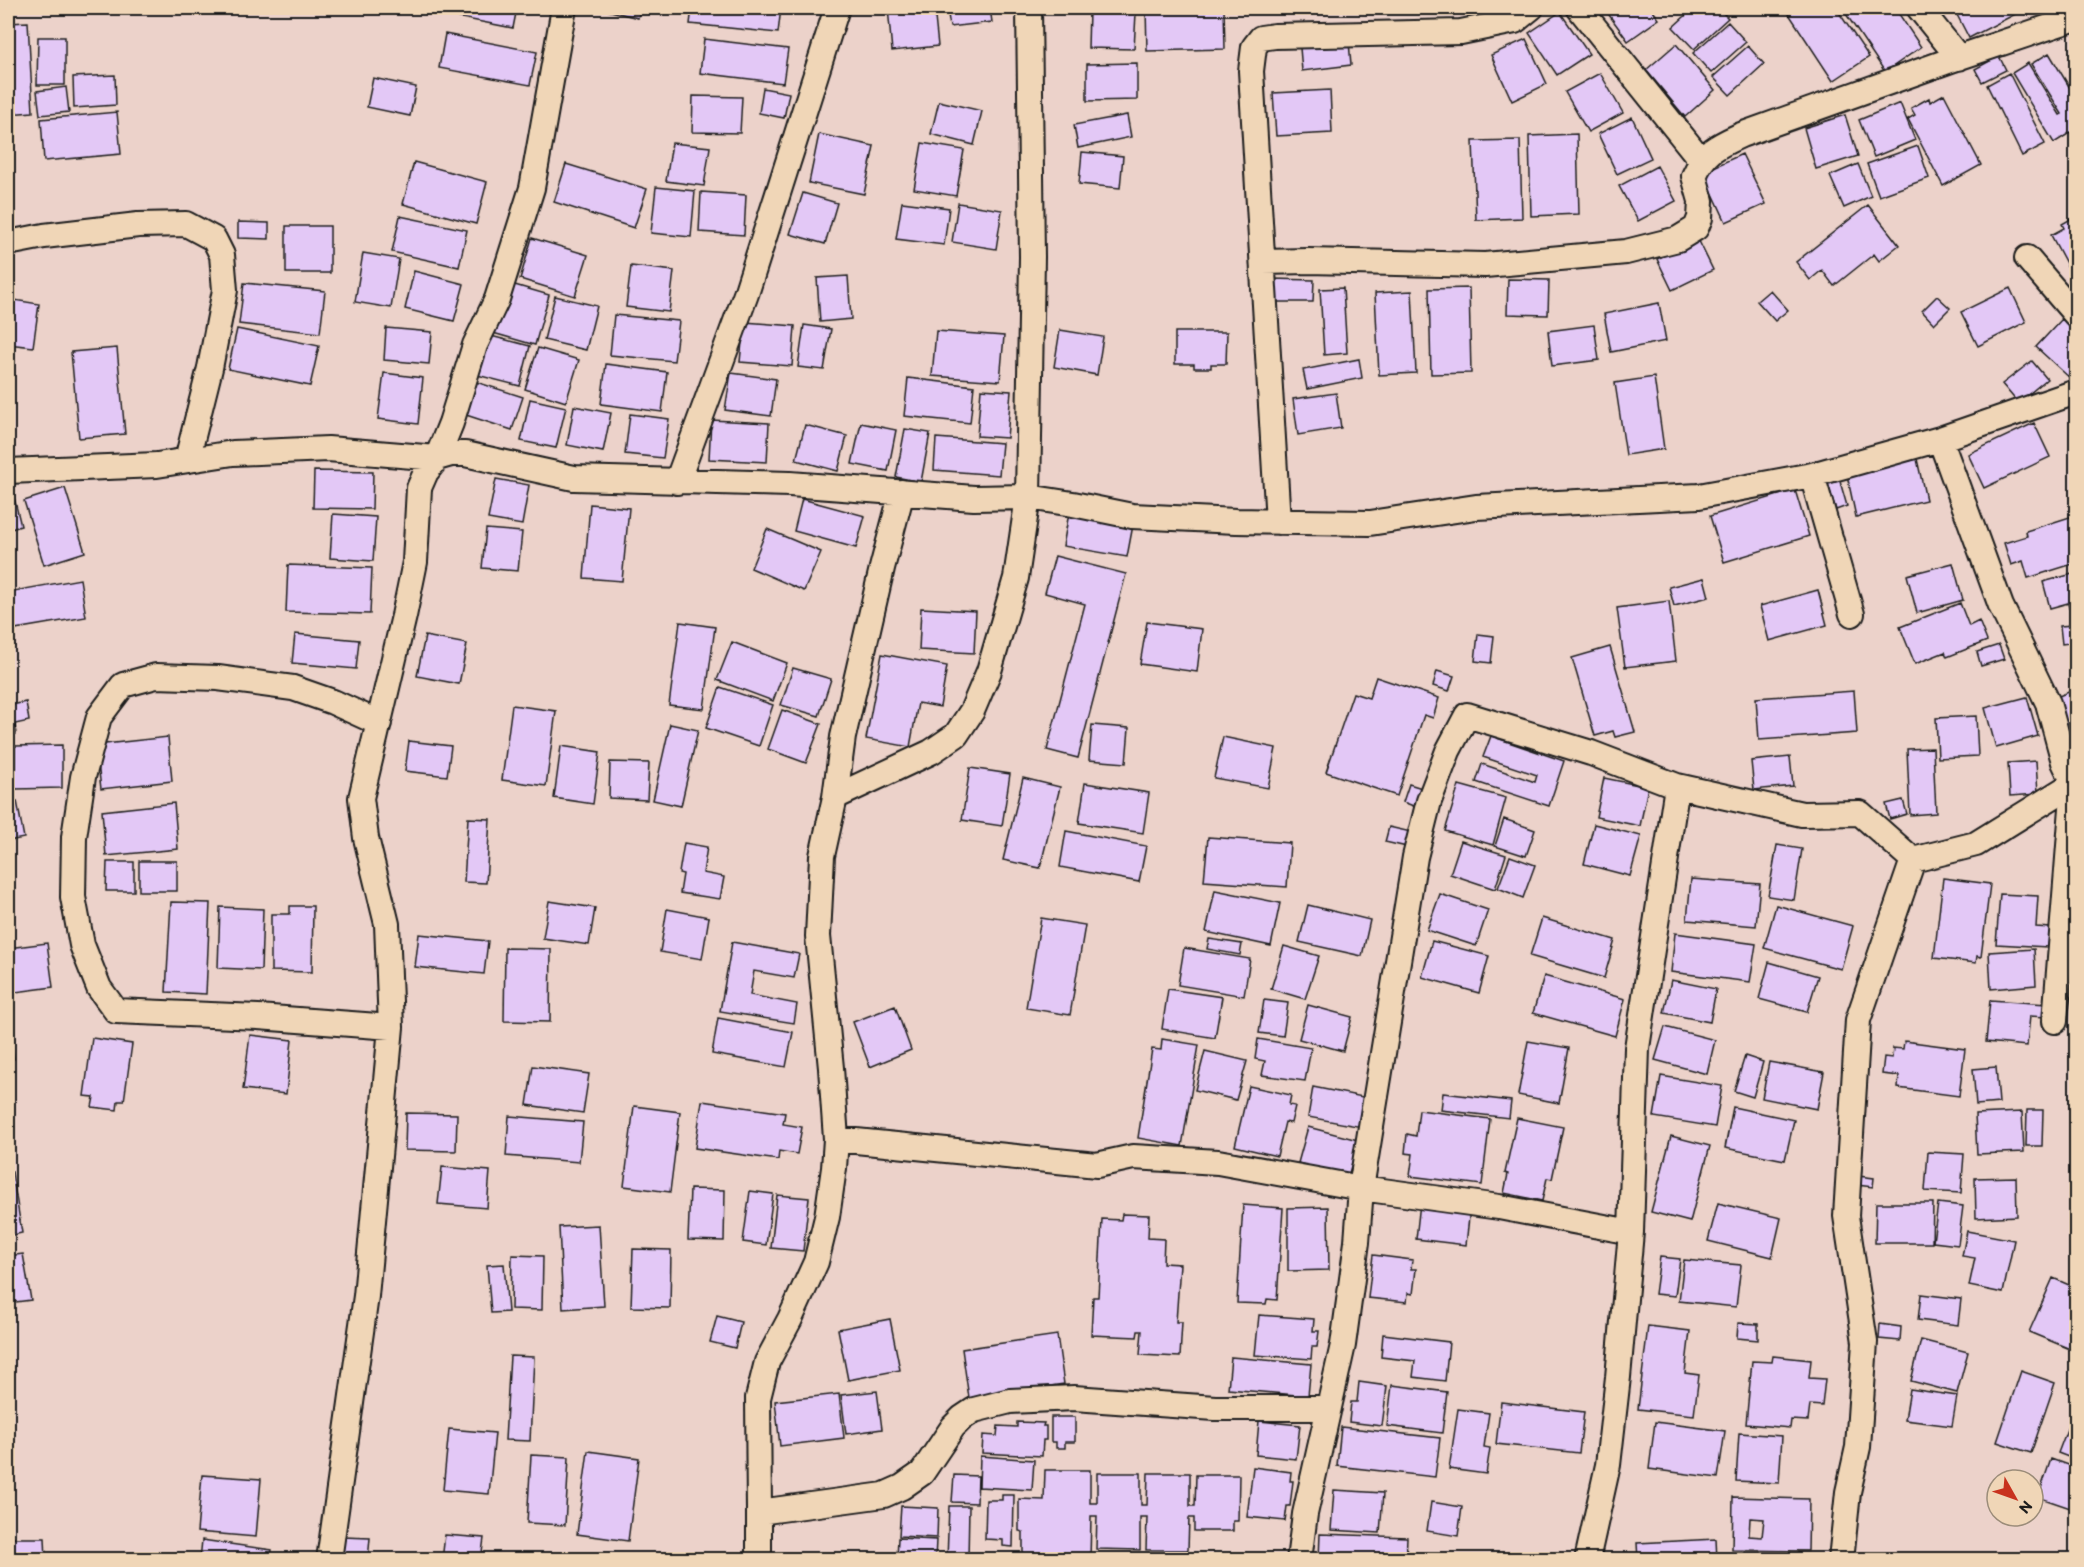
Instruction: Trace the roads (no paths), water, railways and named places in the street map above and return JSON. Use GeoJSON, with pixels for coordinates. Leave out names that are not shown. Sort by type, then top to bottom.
{"type":"FeatureCollection","features":[{"type":"Feature","properties":{"kind":"street"},"geometry":{"type":"LineString","coordinates":[[329,1560],[366,1296],[391,1027],[387,924],[366,837],[361,798],[415,562],[419,488],[426,472],[437,458],[466,379],[475,345],[497,300],[532,188],[564,8]]}},
{"type":"Feature","properties":{"kind":"street"},"geometry":{"type":"LineString","coordinates":[[677,482],[746,294],[837,8]]}},
{"type":"Feature","properties":{"kind":"street"},"geometry":{"type":"LineString","coordinates":[[835,797],[931,752],[956,735],[972,711],[989,671],[1016,578],[1028,497],[1032,257],[1029,8]]}},
{"type":"Feature","properties":{"kind":"street"},"geometry":{"type":"LineString","coordinates":[[1278,522],[1251,71],[1254,47],[1261,38],[1275,36],[1461,32],[1515,21],[1531,8]]}},
{"type":"Feature","properties":{"kind":"street"},"geometry":{"type":"LineString","coordinates":[[1579,8],[1701,160]]}},
{"type":"Feature","properties":{"kind":"street"},"geometry":{"type":"LineString","coordinates":[[1919,8],[1959,58]]}},
{"type":"Feature","properties":{"kind":"street"},"geometry":{"type":"LineString","coordinates":[[1263,262],[1485,265],[1626,252],[1678,239],[1696,228],[1700,218],[1701,201],[1694,176],[1701,160],[1714,148],[1741,135],[2076,18]]}},
{"type":"Feature","properties":{"kind":"street"},"geometry":{"type":"LineString","coordinates":[[8,243],[44,236],[138,225],[186,225],[214,239],[222,255],[225,290],[210,368],[187,460]]}},
{"type":"Feature","properties":{"kind":"street"},"geometry":{"type":"LineString","coordinates":[[2027,258],[2076,315]]}},
{"type":"Feature","properties":{"kind":"street"},"geometry":{"type":"LineString","coordinates":[[8,471],[157,465],[233,453],[328,449],[437,458],[451,454],[465,454],[574,478],[790,484],[974,498],[1028,497],[1131,516],[1370,524],[1476,507],[1699,496],[1812,475],[1940,439],[2076,392]]}},
{"type":"Feature","properties":{"kind":"street"},"geometry":{"type":"LineString","coordinates":[[1940,439],[2001,606],[2048,703],[2064,762],[2075,783],[2055,1021]]}},
{"type":"Feature","properties":{"kind":"street"},"geometry":{"type":"LineString","coordinates":[[1812,475],[1852,615]]}},
{"type":"Feature","properties":{"kind":"street"},"geometry":{"type":"LineString","coordinates":[[759,1560],[758,1398],[767,1362],[816,1262],[827,1217],[834,1168],[836,1139],[818,936],[822,856],[835,797],[843,737],[902,492]]}},
{"type":"Feature","properties":{"kind":"street"},"geometry":{"type":"LineString","coordinates":[[379,723],[333,702],[293,688],[218,678],[156,676],[123,685],[99,717],[83,777],[74,837],[73,897],[82,945],[99,988],[116,1011],[258,1017],[391,1027]]}},
{"type":"Feature","properties":{"kind":"street"},"geometry":{"type":"LineString","coordinates":[[1299,1560],[1305,1514],[1343,1345],[1357,1242],[1361,1188],[1415,857],[1429,801],[1440,771],[1467,716],[1591,753],[1677,786],[1802,814],[1860,813],[1913,860]]}},
{"type":"Feature","properties":{"kind":"street"},"geometry":{"type":"LineString","coordinates":[[1913,860],[1976,844],[2075,783]]}},
{"type":"Feature","properties":{"kind":"street"},"geometry":{"type":"LineString","coordinates":[[1587,1560],[1608,1465],[1631,1232],[1637,1048],[1677,786]]}},
{"type":"Feature","properties":{"kind":"street"},"geometry":{"type":"LineString","coordinates":[[1841,1560],[1848,1492],[1858,1447],[1865,1342],[1846,1216],[1858,1020],[1913,860]]}},
{"type":"Feature","properties":{"kind":"street"},"geometry":{"type":"LineString","coordinates":[[836,1139],[1097,1165],[1133,1157],[1218,1162],[1361,1188],[1499,1207],[1631,1232]]}},
{"type":"Feature","properties":{"kind":"street"},"geometry":{"type":"LineString","coordinates":[[759,1512],[885,1495],[922,1473],[952,1427],[962,1418],[974,1410],[1010,1401],[1074,1398],[1215,1408],[1329,1408]]}}]}
